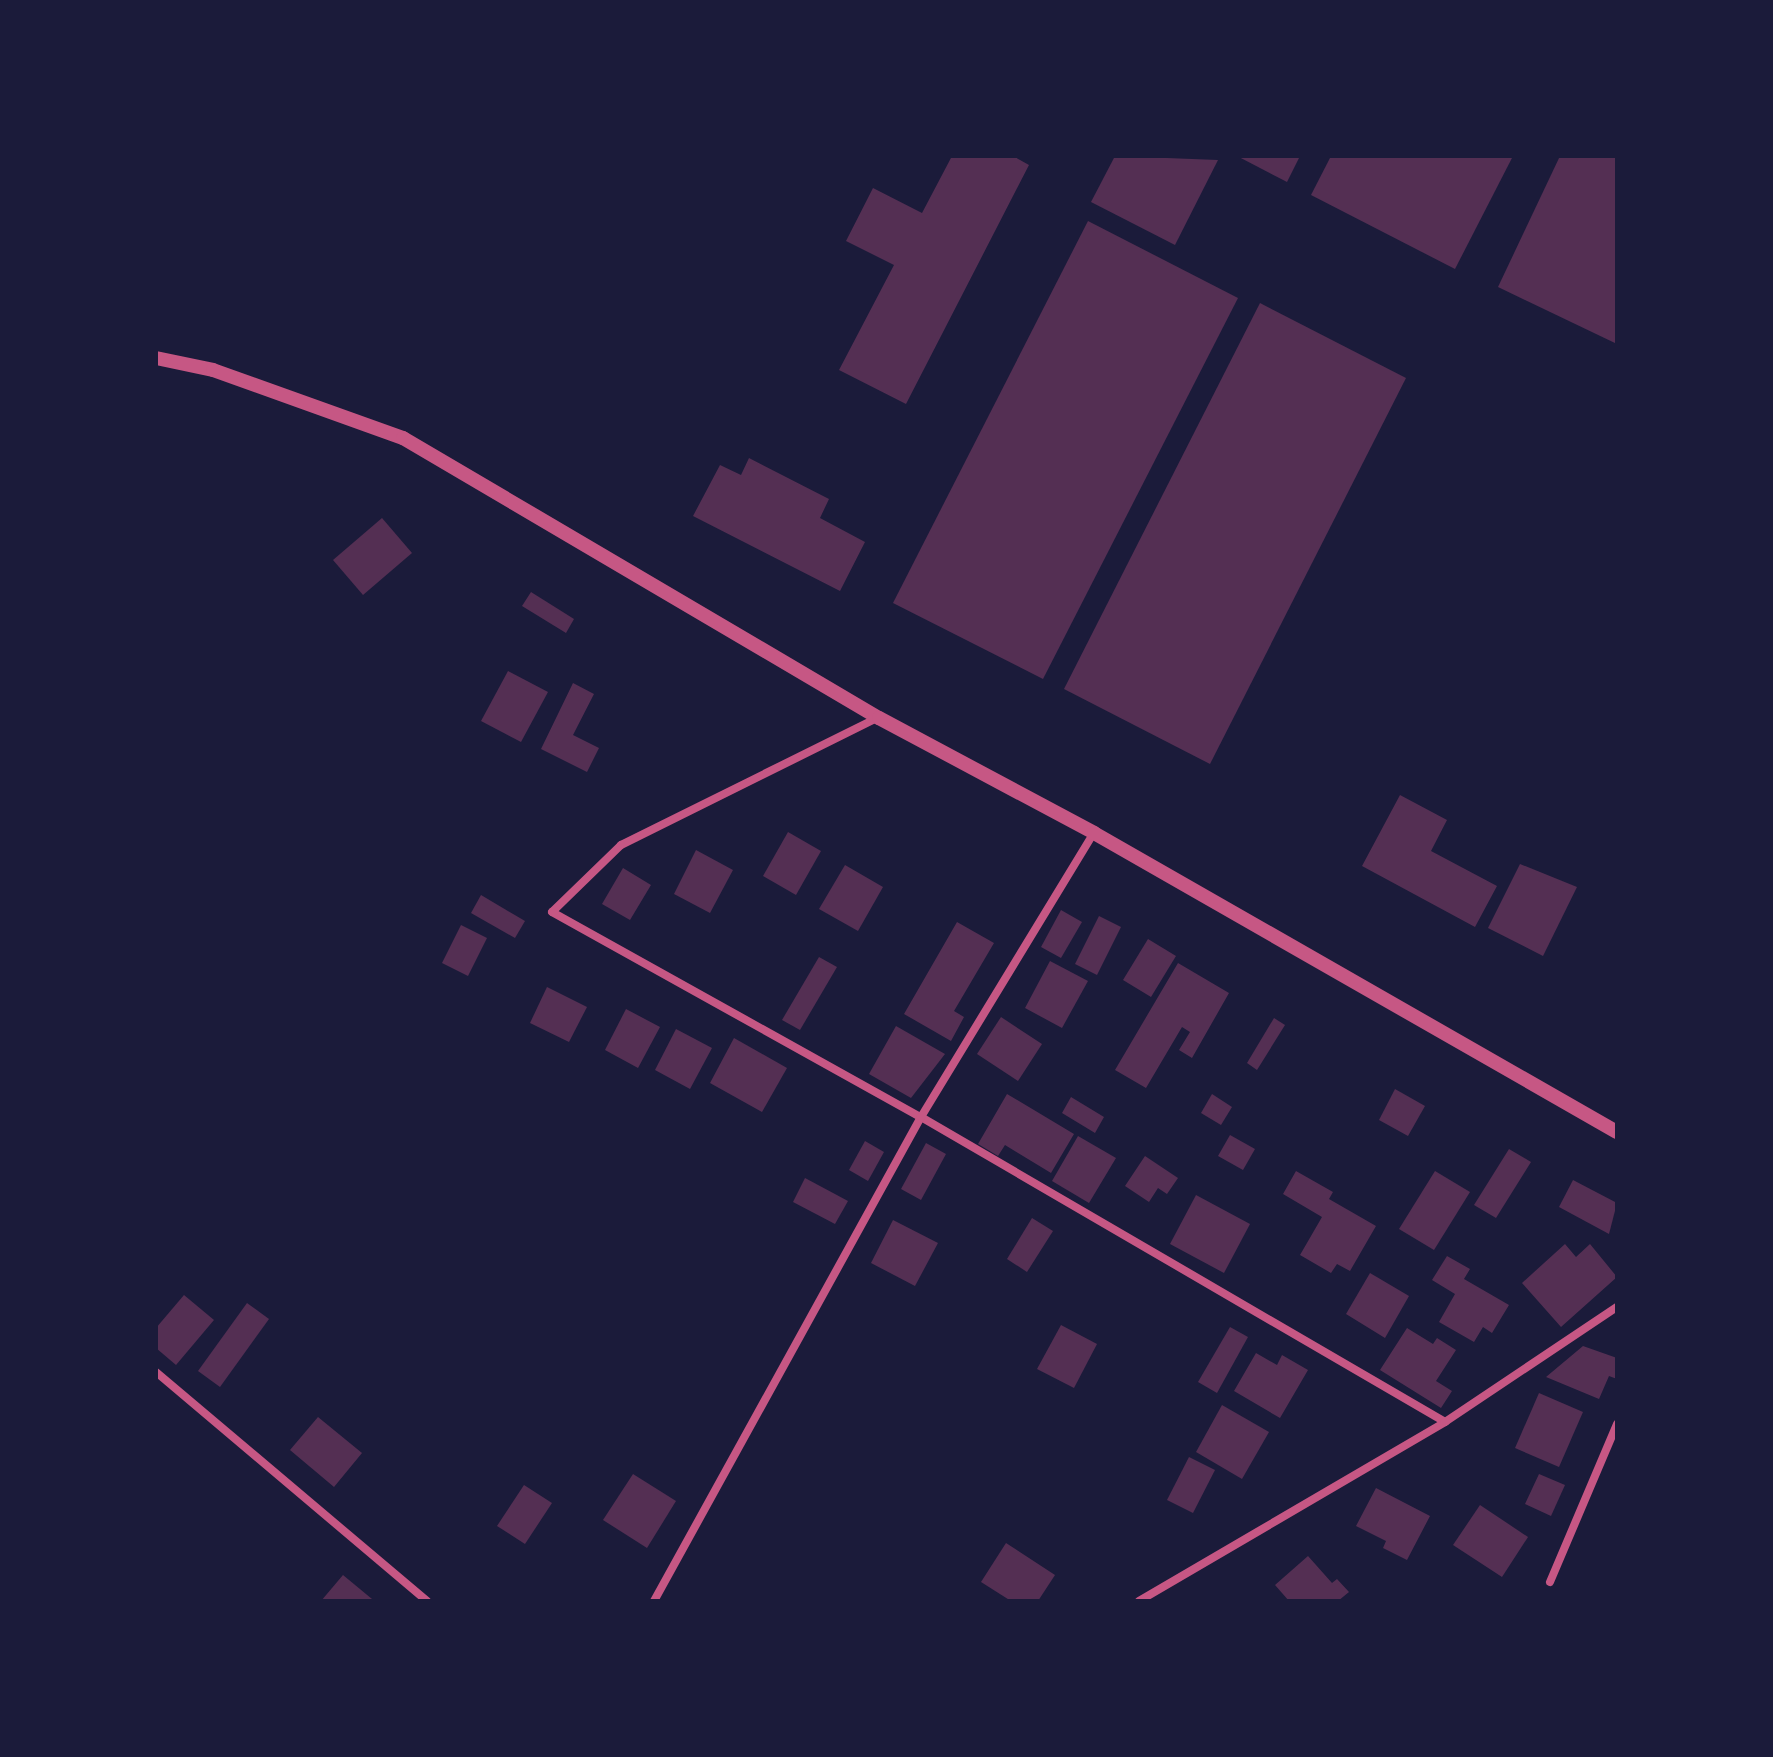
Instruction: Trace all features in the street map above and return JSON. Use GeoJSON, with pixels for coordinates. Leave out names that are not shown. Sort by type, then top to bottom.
{"type":"FeatureCollection","features":[{"type":"Feature","properties":{"kind":"street"},"geometry":{"type":"LineString","coordinates":[[156,358],[213,370],[403,438],[879,718],[1094,833],[1617,1132]]}},
{"type":"Feature","properties":{"kind":"street"},"geometry":{"type":"LineString","coordinates":[[879,718],[621,845],[552,912],[921,1117],[1445,1422]]}},
{"type":"Feature","properties":{"kind":"street"},"geometry":{"type":"LineString","coordinates":[[654,1601],[921,1117],[1094,833]]}},
{"type":"Feature","properties":{"kind":"street"},"geometry":{"type":"LineString","coordinates":[[1139,1601],[1445,1422],[1617,1307]]}},
{"type":"Feature","properties":{"kind":"street"},"geometry":{"type":"LineString","coordinates":[[156,1372],[427,1601]]}},
{"type":"Feature","properties":{"kind":"street"},"geometry":{"type":"LineString","coordinates":[[1550,1582],[1617,1424]]}},
{"type":"Feature","properties":{"kind":"building"},"geometry":{"type":"Polygon","coordinates":[[[952,156],[1013,156],[1029,165],[906,404],[839,370],[894,265],[846,241],[873,188],[922,213],[952,156]]]}},
{"type":"Feature","properties":{"kind":"building"},"geometry":{"type":"Polygon","coordinates":[[[1115,156],[1218,160],[1175,245],[1091,202],[1115,156]]]}},
{"type":"Feature","properties":{"kind":"building"},"geometry":{"type":"Polygon","coordinates":[[[1237,156],[1300,156],[1287,182],[1237,156]]]}},
{"type":"Feature","properties":{"kind":"building"},"geometry":{"type":"Polygon","coordinates":[[[1331,156],[1513,156],[1455,269],[1311,195],[1331,156]]]}},
{"type":"Feature","properties":{"kind":"building"},"geometry":{"type":"Polygon","coordinates":[[[1560,156],[1617,156],[1617,344],[1498,287],[1560,156]]]}},
{"type":"Feature","properties":{"kind":"building"},"geometry":{"type":"Polygon","coordinates":[[[1088,221],[1238,298],[1043,679],[893,603],[1088,221]]]}},
{"type":"Feature","properties":{"kind":"building"},"geometry":{"type":"Polygon","coordinates":[[[1260,303],[1406,378],[1210,764],[1064,689],[1260,303]]]}},
{"type":"Feature","properties":{"kind":"building"},"geometry":{"type":"Polygon","coordinates":[[[749,458],[829,499],[820,518],[865,542],[840,591],[693,516],[720,465],[741,475],[749,458]]]}},
{"type":"Feature","properties":{"kind":"building"},"geometry":{"type":"Polygon","coordinates":[[[382,518],[412,553],[363,595],[333,560],[382,518]]]}},
{"type":"Feature","properties":{"kind":"building"},"geometry":{"type":"Polygon","coordinates":[[[531,592],[574,619],[566,633],[522,606],[531,592]]]}},
{"type":"Feature","properties":{"kind":"building"},"geometry":{"type":"Polygon","coordinates":[[[508,671],[548,692],[521,742],[481,721],[508,671]]]}},
{"type":"Feature","properties":{"kind":"building"},"geometry":{"type":"Polygon","coordinates":[[[573,683],[594,694],[573,735],[599,748],[587,772],[541,749],[573,683]]]}},
{"type":"Feature","properties":{"kind":"building"},"geometry":{"type":"Polygon","coordinates":[[[1400,795],[1447,820],[1431,851],[1497,886],[1475,927],[1362,866],[1400,795]]]}},
{"type":"Feature","properties":{"kind":"building"},"geometry":{"type":"Polygon","coordinates":[[[788,832],[821,851],[796,895],[763,876],[788,832]]]}},
{"type":"Feature","properties":{"kind":"building"},"geometry":{"type":"Polygon","coordinates":[[[696,850],[733,870],[710,913],[674,894],[696,850]]]}},
{"type":"Feature","properties":{"kind":"building"},"geometry":{"type":"Polygon","coordinates":[[[1520,864],[1577,887],[1543,956],[1488,928],[1520,864]]]}},
{"type":"Feature","properties":{"kind":"building"},"geometry":{"type":"Polygon","coordinates":[[[845,865],[883,887],[858,931],[819,909],[845,865]]]}},
{"type":"Feature","properties":{"kind":"building"},"geometry":{"type":"Polygon","coordinates":[[[623,868],[651,885],[630,920],[602,904],[623,868]]]}},
{"type":"Feature","properties":{"kind":"building"},"geometry":{"type":"Polygon","coordinates":[[[481,895],[525,921],[515,938],[471,913],[481,895]]]}},
{"type":"Feature","properties":{"kind":"building"},"geometry":{"type":"Polygon","coordinates":[[[1061,910],[1082,922],[1061,958],[1041,947],[1061,910]]]}},
{"type":"Feature","properties":{"kind":"building"},"geometry":{"type":"Polygon","coordinates":[[[1099,916],[1121,927],[1097,975],[1075,964],[1099,916]]]}},
{"type":"Feature","properties":{"kind":"building"},"geometry":{"type":"Polygon","coordinates":[[[957,922],[994,943],[954,1011],[964,1017],[951,1041],[904,1014],[957,922]]]}},
{"type":"Feature","properties":{"kind":"building"},"geometry":{"type":"Polygon","coordinates":[[[461,925],[487,938],[468,976],[442,963],[461,925]]]}},
{"type":"Feature","properties":{"kind":"building"},"geometry":{"type":"Polygon","coordinates":[[[1148,939],[1176,956],[1151,997],[1123,980],[1148,939]]]}},
{"type":"Feature","properties":{"kind":"building"},"geometry":{"type":"Polygon","coordinates":[[[819,957],[837,967],[800,1030],[782,1020],[819,957]]]}},
{"type":"Feature","properties":{"kind":"building"},"geometry":{"type":"Polygon","coordinates":[[[1050,961],[1088,981],[1062,1028],[1025,1008],[1050,961]]]}},
{"type":"Feature","properties":{"kind":"building"},"geometry":{"type":"Polygon","coordinates":[[[1178,963],[1229,993],[1192,1058],[1179,1050],[1190,1032],[1182,1027],[1146,1088],[1115,1070],[1178,963]]]}},
{"type":"Feature","properties":{"kind":"building"},"geometry":{"type":"Polygon","coordinates":[[[547,987],[587,1007],[569,1042],[530,1023],[547,987]]]}},
{"type":"Feature","properties":{"kind":"building"},"geometry":{"type":"Polygon","coordinates":[[[626,1009],[660,1027],[638,1068],[605,1050],[626,1009]]]}},
{"type":"Feature","properties":{"kind":"building"},"geometry":{"type":"Polygon","coordinates":[[[1001,1017],[1042,1044],[1018,1081],[977,1054],[1001,1017]]]}},
{"type":"Feature","properties":{"kind":"building"},"geometry":{"type":"Polygon","coordinates":[[[1274,1018],[1285,1025],[1257,1070],[1247,1063],[1274,1018]]]}},
{"type":"Feature","properties":{"kind":"building"},"geometry":{"type":"Polygon","coordinates":[[[896,1026],[945,1054],[911,1098],[869,1074],[896,1026]]]}},
{"type":"Feature","properties":{"kind":"building"},"geometry":{"type":"Polygon","coordinates":[[[676,1029],[712,1048],[690,1089],[655,1070],[676,1029]]]}},
{"type":"Feature","properties":{"kind":"building"},"geometry":{"type":"Polygon","coordinates":[[[734,1038],[787,1068],[762,1112],[710,1083],[734,1038]]]}},
{"type":"Feature","properties":{"kind":"building"},"geometry":{"type":"Polygon","coordinates":[[[1395,1089],[1425,1106],[1408,1136],[1379,1120],[1395,1089]]]}},
{"type":"Feature","properties":{"kind":"building"},"geometry":{"type":"Polygon","coordinates":[[[1007,1094],[1074,1134],[1051,1173],[1005,1145],[998,1156],[978,1144],[1007,1094]]]}},
{"type":"Feature","properties":{"kind":"building"},"geometry":{"type":"Polygon","coordinates":[[[1212,1094],[1232,1107],[1221,1125],[1201,1113],[1212,1094]]]}},
{"type":"Feature","properties":{"kind":"building"},"geometry":{"type":"Polygon","coordinates":[[[1071,1097],[1104,1117],[1095,1133],[1062,1113],[1071,1097]]]}},
{"type":"Feature","properties":{"kind":"building"},"geometry":{"type":"Polygon","coordinates":[[[1230,1135],[1255,1149],[1243,1170],[1218,1156],[1230,1135]]]}},
{"type":"Feature","properties":{"kind":"building"},"geometry":{"type":"Polygon","coordinates":[[[1078,1136],[1116,1158],[1089,1203],[1052,1181],[1078,1136]]]}},
{"type":"Feature","properties":{"kind":"building"},"geometry":{"type":"Polygon","coordinates":[[[865,1141],[884,1152],[868,1181],[849,1170],[865,1141]]]}},
{"type":"Feature","properties":{"kind":"building"},"geometry":{"type":"Polygon","coordinates":[[[926,1143],[946,1154],[921,1200],[901,1189],[926,1143]]]}},
{"type":"Feature","properties":{"kind":"building"},"geometry":{"type":"Polygon","coordinates":[[[1509,1149],[1531,1162],[1496,1218],[1474,1205],[1509,1149]]]}},
{"type":"Feature","properties":{"kind":"building"},"geometry":{"type":"Polygon","coordinates":[[[1145,1156],[1178,1178],[1167,1194],[1158,1188],[1149,1202],[1125,1186],[1145,1156]]]}},
{"type":"Feature","properties":{"kind":"building"},"geometry":{"type":"Polygon","coordinates":[[[1296,1171],[1333,1192],[1329,1199],[1376,1226],[1350,1271],[1337,1264],[1331,1273],[1300,1255],[1322,1217],[1283,1194],[1296,1171]]]}},
{"type":"Feature","properties":{"kind":"building"},"geometry":{"type":"Polygon","coordinates":[[[1435,1171],[1470,1192],[1434,1250],[1399,1229],[1435,1171]]]}},
{"type":"Feature","properties":{"kind":"building"},"geometry":{"type":"Polygon","coordinates":[[[805,1178],[848,1201],[835,1224],[793,1202],[805,1178]]]}},
{"type":"Feature","properties":{"kind":"building"},"geometry":{"type":"Polygon","coordinates":[[[1573,1180],[1617,1203],[1609,1234],[1559,1207],[1573,1180]]]}},
{"type":"Feature","properties":{"kind":"building"},"geometry":{"type":"Polygon","coordinates":[[[1196,1195],[1250,1224],[1224,1273],[1170,1244],[1196,1195]]]}},
{"type":"Feature","properties":{"kind":"building"},"geometry":{"type":"Polygon","coordinates":[[[1032,1218],[1053,1231],[1027,1272],[1007,1259],[1032,1218]]]}},
{"type":"Feature","properties":{"kind":"building"},"geometry":{"type":"Polygon","coordinates":[[[893,1220],[938,1243],[915,1286],[871,1263],[893,1220]]]}},
{"type":"Feature","properties":{"kind":"building"},"geometry":{"type":"Polygon","coordinates":[[[1565,1244],[1576,1257],[1590,1244],[1617,1277],[1561,1327],[1522,1283],[1565,1244]]]}},
{"type":"Feature","properties":{"kind":"building"},"geometry":{"type":"Polygon","coordinates":[[[1447,1256],[1470,1269],[1464,1279],[1509,1305],[1492,1333],[1483,1327],[1474,1342],[1439,1322],[1455,1294],[1432,1280],[1447,1256]]]}},
{"type":"Feature","properties":{"kind":"building"},"geometry":{"type":"Polygon","coordinates":[[[1370,1273],[1409,1296],[1385,1338],[1346,1314],[1370,1273]]]}},
{"type":"Feature","properties":{"kind":"building"},"geometry":{"type":"Polygon","coordinates":[[[184,1295],[214,1320],[176,1365],[156,1348],[156,1328],[184,1295]]]}},
{"type":"Feature","properties":{"kind":"building"},"geometry":{"type":"Polygon","coordinates":[[[247,1303],[269,1319],[220,1387],[198,1371],[247,1303]]]}},
{"type":"Feature","properties":{"kind":"building"},"geometry":{"type":"Polygon","coordinates":[[[1061,1325],[1097,1344],[1074,1388],[1037,1369],[1061,1325]]]}},
{"type":"Feature","properties":{"kind":"building"},"geometry":{"type":"Polygon","coordinates":[[[1230,1327],[1248,1337],[1217,1393],[1198,1382],[1230,1327]]]}},
{"type":"Feature","properties":{"kind":"building"},"geometry":{"type":"Polygon","coordinates":[[[1407,1328],[1433,1344],[1437,1338],[1456,1350],[1436,1381],[1452,1391],[1441,1408],[1380,1370],[1407,1328]]]}},
{"type":"Feature","properties":{"kind":"building"},"geometry":{"type":"Polygon","coordinates":[[[1583,1346],[1617,1358],[1617,1379],[1609,1376],[1599,1399],[1546,1377],[1583,1346]]]}},
{"type":"Feature","properties":{"kind":"building"},"geometry":{"type":"Polygon","coordinates":[[[1256,1353],[1277,1365],[1282,1355],[1308,1370],[1280,1418],[1234,1391],[1256,1353]]]}},
{"type":"Feature","properties":{"kind":"building"},"geometry":{"type":"Polygon","coordinates":[[[1539,1393],[1583,1412],[1559,1467],[1515,1448],[1539,1393]]]}},
{"type":"Feature","properties":{"kind":"building"},"geometry":{"type":"Polygon","coordinates":[[[1222,1405],[1269,1432],[1242,1479],[1196,1452],[1222,1405]]]}},
{"type":"Feature","properties":{"kind":"building"},"geometry":{"type":"Polygon","coordinates":[[[318,1417],[362,1453],[334,1487],[290,1450],[318,1417]]]}},
{"type":"Feature","properties":{"kind":"building"},"geometry":{"type":"Polygon","coordinates":[[[1189,1457],[1215,1470],[1193,1513],[1167,1500],[1189,1457]]]}},
{"type":"Feature","properties":{"kind":"building"},"geometry":{"type":"Polygon","coordinates":[[[633,1474],[676,1501],[647,1548],[603,1520],[633,1474]]]}},
{"type":"Feature","properties":{"kind":"building"},"geometry":{"type":"Polygon","coordinates":[[[1539,1474],[1565,1485],[1551,1516],[1525,1504],[1539,1474]]]}},
{"type":"Feature","properties":{"kind":"building"},"geometry":{"type":"Polygon","coordinates":[[[524,1485],[552,1503],[525,1544],[497,1526],[524,1485]]]}},
{"type":"Feature","properties":{"kind":"building"},"geometry":{"type":"Polygon","coordinates":[[[1376,1488],[1430,1516],[1407,1560],[1383,1548],[1386,1541],[1356,1526],[1376,1488]]]}},
{"type":"Feature","properties":{"kind":"building"},"geometry":{"type":"Polygon","coordinates":[[[1480,1505],[1528,1537],[1502,1577],[1453,1545],[1480,1505]]]}},
{"type":"Feature","properties":{"kind":"building"},"geometry":{"type":"Polygon","coordinates":[[[1006,1543],[1055,1575],[1038,1601],[1011,1601],[981,1582],[1006,1543]]]}},
{"type":"Feature","properties":{"kind":"building"},"geometry":{"type":"Polygon","coordinates":[[[1308,1556],[1332,1583],[1337,1579],[1349,1592],[1338,1601],[1289,1601],[1275,1585],[1308,1556]]]}},
{"type":"Feature","properties":{"kind":"building"},"geometry":{"type":"Polygon","coordinates":[[[343,1575],[372,1599],[321,1601],[343,1575]]]}}]}
